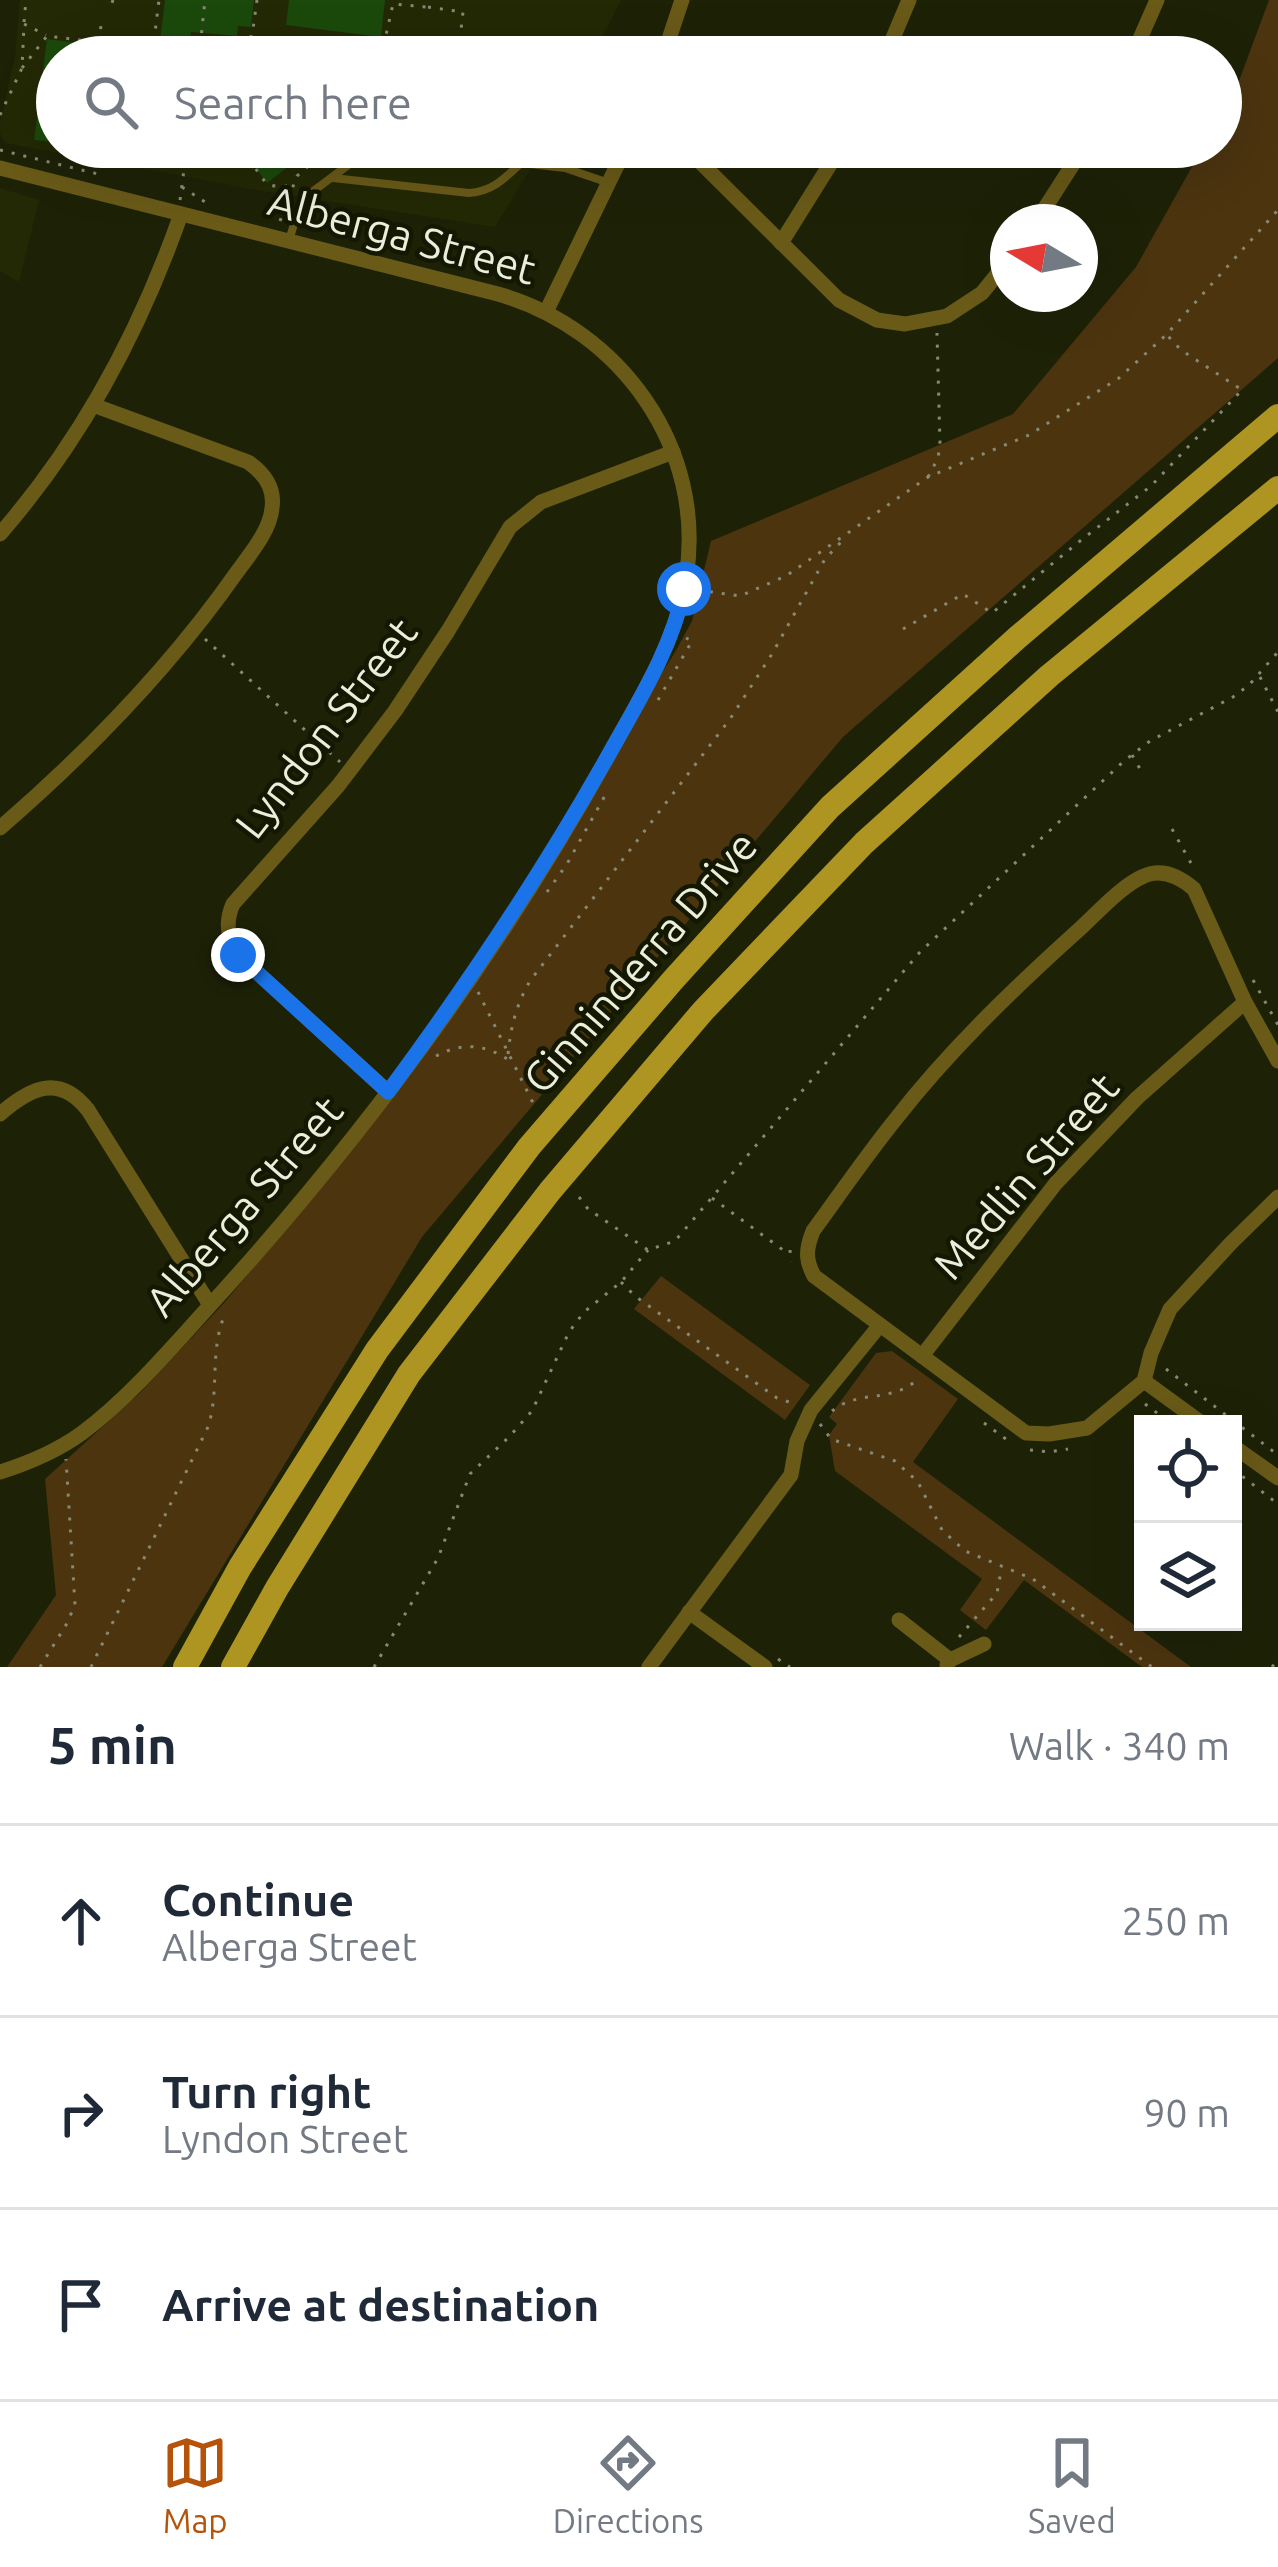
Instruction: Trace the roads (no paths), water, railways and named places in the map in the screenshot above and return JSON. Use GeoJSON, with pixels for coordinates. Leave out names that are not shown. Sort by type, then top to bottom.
{"type":"FeatureCollection","features":[{"type":"Feature","properties":{"kind":"main road","name":"Ginninderra Drive"},"geometry":{"type":"LineString","coordinates":[[185,1667],[240,1567],[377,1350],[529,1147],[673,980],[830,807],[1036,622],[1278,416]]}},
{"type":"Feature","properties":{"kind":"main road","name":"Ginninderra Drive"},"geometry":{"type":"LineString","coordinates":[[233,1667],[409,1374],[550,1192],[704,1011],[881,828],[1049,676],[1278,488]]}},
{"type":"Feature","properties":{"kind":"street"},"geometry":{"type":"LineString","coordinates":[[670,36],[682,0]]}},
{"type":"Feature","properties":{"kind":"street"},"geometry":{"type":"LineString","coordinates":[[894,36],[909,0]]}},
{"type":"Feature","properties":{"kind":"street"},"geometry":{"type":"LineString","coordinates":[[1141,36],[1157,0]]}},
{"type":"Feature","properties":{"kind":"street","name":"Alberga Street"},"geometry":{"type":"LineString","coordinates":[[0,168],[291,233],[546,312],[583,334],[616,362],[655,413],[674,452],[688,513],[689,555],[670,637],[627,721],[554,849],[474,973],[388,1092],[302,1201],[110,1408],[60,1447],[0,1472]]}},
{"type":"Feature","properties":{"kind":"street"},"geometry":{"type":"LineString","coordinates":[[546,312],[616,168]]}},
{"type":"Feature","properties":{"kind":"street"},"geometry":{"type":"LineString","coordinates":[[706,168],[828,291],[851,308],[891,322],[933,320],[972,302],[990,282]]}},
{"type":"Feature","properties":{"kind":"street"},"geometry":{"type":"LineString","coordinates":[[782,243],[828,168]]}},
{"type":"Feature","properties":{"kind":"street"},"geometry":{"type":"LineString","coordinates":[[1048,204],[1071,168]]}},
{"type":"Feature","properties":{"kind":"street"},"geometry":{"type":"LineString","coordinates":[[0,534],[53,467],[134,331],[180,208]]}},
{"type":"Feature","properties":{"kind":"street"},"geometry":{"type":"LineString","coordinates":[[0,828],[105,733],[195,630],[266,528],[273,506],[268,483],[248,462],[93,405]]}},
{"type":"Feature","properties":{"kind":"street","name":"Lyndon Street"},"geometry":{"type":"LineString","coordinates":[[388,1092],[233,948],[228,918],[237,897],[350,771],[422,671],[501,537],[519,517],[541,502],[674,452]]}},
{"type":"Feature","properties":{"kind":"street"},"geometry":{"type":"LineString","coordinates":[[1278,1061],[1193,889],[1180,877],[1144,876],[1033,972],[896,1118],[813,1231],[807,1262],[814,1276],[1026,1433],[1049,1434],[1087,1428],[1144,1381],[1171,1310],[1278,1197]]}},
{"type":"Feature","properties":{"kind":"street","name":"Medlin Street"},"geometry":{"type":"LineString","coordinates":[[922,1356],[1056,1183],[1137,1098],[1245,1002]]}},
{"type":"Feature","properties":{"kind":"street"},"geometry":{"type":"LineString","coordinates":[[0,1114],[38,1089],[62,1090],[77,1098],[210,1305]]}},
{"type":"Feature","properties":{"kind":"street"},"geometry":{"type":"LineString","coordinates":[[649,1667],[791,1475],[797,1442],[811,1410],[880,1325]]}},
{"type":"Feature","properties":{"kind":"street"},"geometry":{"type":"LineString","coordinates":[[1144,1381],[1191,1415]]}},
{"type":"Feature","properties":{"kind":"street"},"geometry":{"type":"LineString","coordinates":[[1242,1452],[1278,1478]]}},
{"type":"Feature","properties":{"kind":"street"},"geometry":{"type":"LineString","coordinates":[[689,1612],[765,1667]]}},
{"type":"Feature","properties":{"kind":"street"},"geometry":{"type":"LineString","coordinates":[[899,1620],[950,1657],[984,1644]]}},
{"type":"Feature","properties":{"kind":"lane"},"geometry":{"type":"LineString","coordinates":[[291,233],[308,195],[344,168]]}},
{"type":"Feature","properties":{"kind":"lane"},"geometry":{"type":"LineString","coordinates":[[331,178],[469,194],[486,192],[515,168]]}},
{"type":"Feature","properties":{"kind":"lane"},"geometry":{"type":"LineString","coordinates":[[565,168],[609,183]]}}]}
